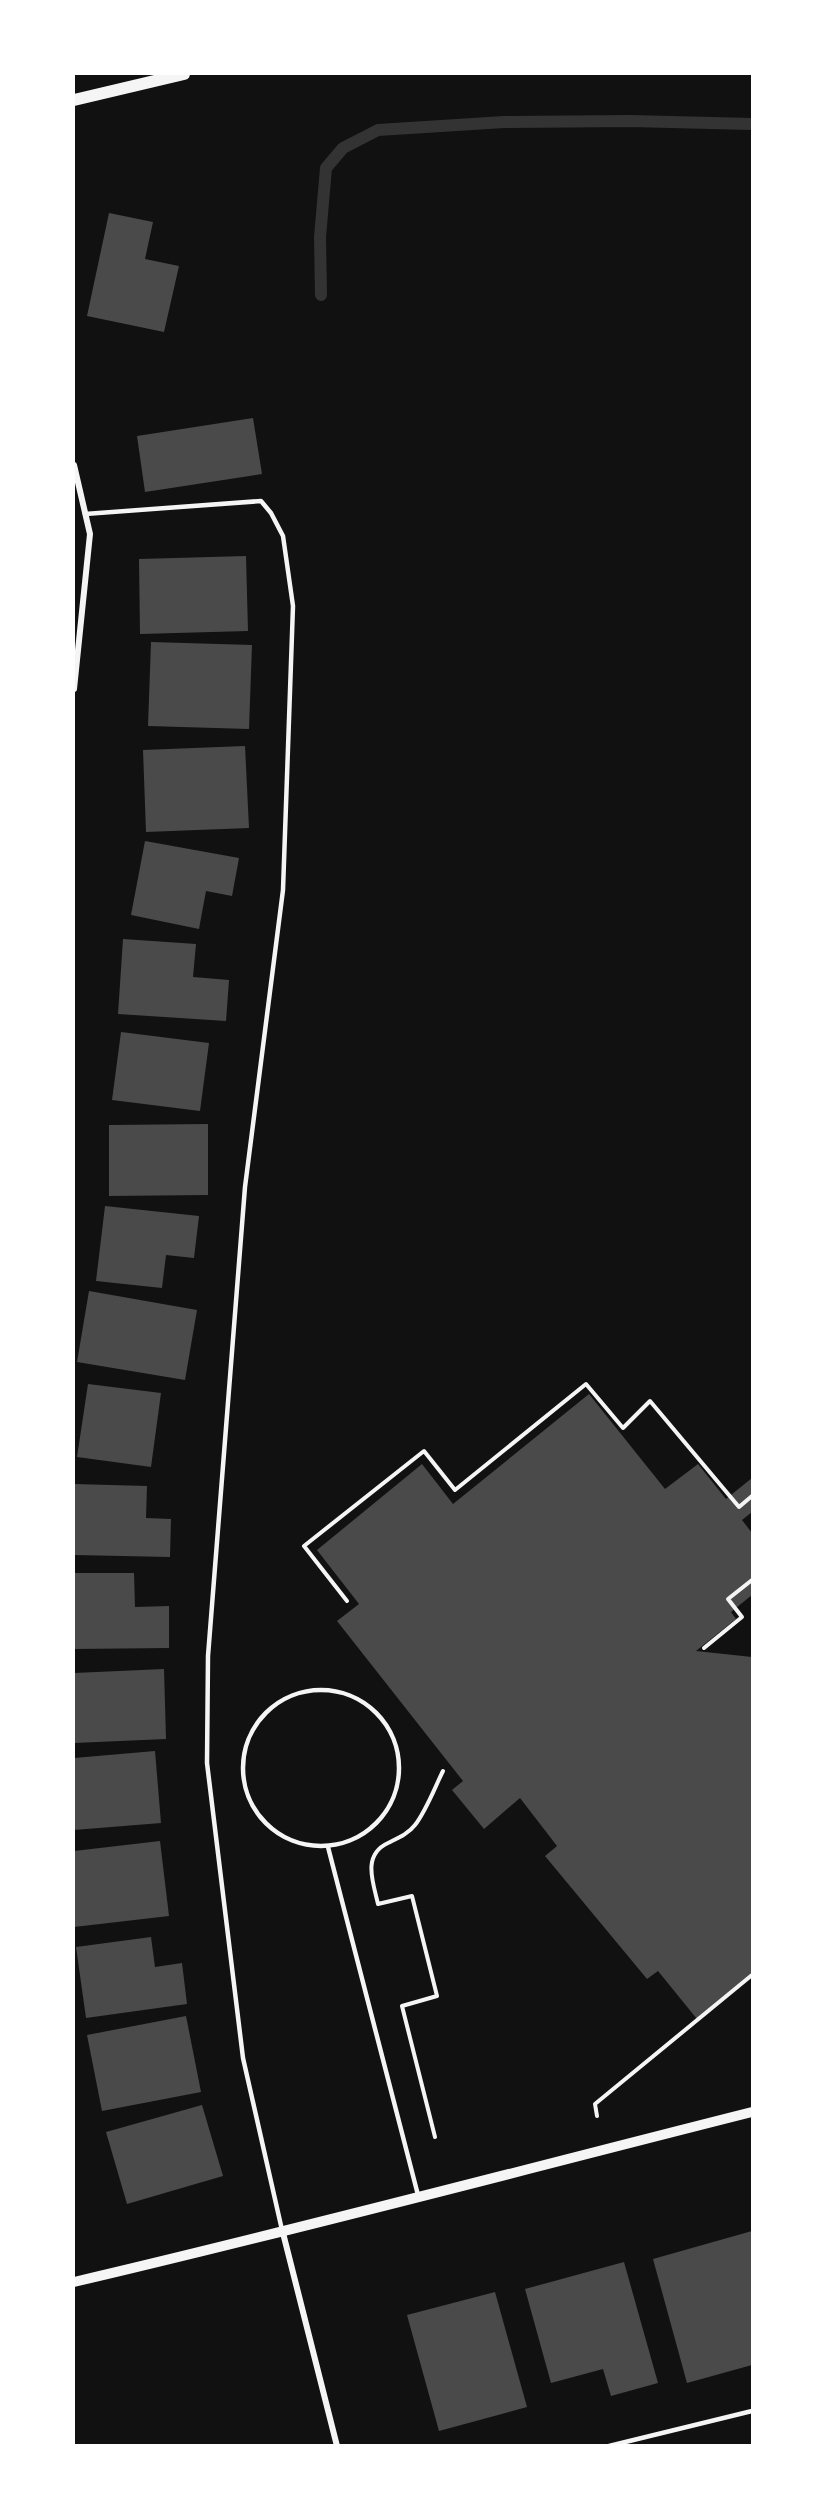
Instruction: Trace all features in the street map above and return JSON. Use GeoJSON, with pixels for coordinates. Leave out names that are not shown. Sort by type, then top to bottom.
{"type":"FeatureCollection","features":[{"type":"Feature","properties":{"kind":"main road"},"geometry":{"type":"LineString","coordinates":[[74,100],[184,74]]}},
{"type":"Feature","properties":{"kind":"street"},"geometry":{"type":"LineString","coordinates":[[74,465],[90,534],[74,689]]}},
{"type":"Feature","properties":{"kind":"street"},"geometry":{"type":"LineString","coordinates":[[74,2282],[283,2233],[419,2196],[753,2112]]}},
{"type":"Feature","properties":{"kind":"street"},"geometry":{"type":"LineString","coordinates":[[283,2233],[338,2445]]}},
{"type":"Feature","properties":{"kind":"lane"},"geometry":{"type":"LineString","coordinates":[[85,514],[261,501],[271,513],[283,536],[293,606],[283,890],[245,1187],[208,1656],[207,1716],[207,1764],[243,2058],[283,2233]]}},
{"type":"Feature","properties":{"kind":"lane"},"geometry":{"type":"LineString","coordinates":[[332,1690],[368,1704],[392,1733],[400,1770],[390,1806],[364,1834],[328,1846],[290,1842],[260,1819],[243,1785],[244,1747],[263,1714],[295,1694],[332,1690]]}},
{"type":"Feature","properties":{"kind":"lane"},"geometry":{"type":"LineString","coordinates":[[328,1846],[419,2196]]}},
{"type":"Feature","properties":{"kind":"lane"},"geometry":{"type":"LineString","coordinates":[[609,2445],[753,2411]]}},
{"type":"Feature","properties":{"kind":"path"},"geometry":{"type":"LineString","coordinates":[[347,1600],[304,1546],[424,1451],[454,1490],[586,1384],[623,1428],[650,1401],[739,1507],[753,1496]]}},
{"type":"Feature","properties":{"kind":"path"},"geometry":{"type":"LineString","coordinates":[[704,1648],[742,1617],[728,1599],[753,1580]]}},
{"type":"Feature","properties":{"kind":"path"},"geometry":{"type":"LineString","coordinates":[[435,2137],[402,2006],[437,1996],[412,1896],[378,1904],[370,1867],[374,1855],[383,1845],[408,1833],[417,1823],[443,1771]]}},
{"type":"Feature","properties":{"kind":"path"},"geometry":{"type":"LineString","coordinates":[[597,2116],[595,2104],[753,1975]]}},
{"type":"Feature","properties":{"kind":"building"},"geometry":{"type":"Polygon","coordinates":[[[109,213],[153,222],[145,259],[179,266],[164,332],[87,316],[109,213]]]}},
{"type":"Feature","properties":{"kind":"building"},"geometry":{"type":"Polygon","coordinates":[[[253,418],[262,474],[145,492],[137,436],[253,418]]]}},
{"type":"Feature","properties":{"kind":"building"},"geometry":{"type":"Polygon","coordinates":[[[246,556],[248,631],[140,634],[139,559],[246,556]]]}},
{"type":"Feature","properties":{"kind":"building"},"geometry":{"type":"Polygon","coordinates":[[[151,642],[252,645],[249,729],[148,726],[151,642]]]}},
{"type":"Feature","properties":{"kind":"building"},"geometry":{"type":"Polygon","coordinates":[[[245,746],[249,828],[146,832],[143,750],[245,746]]]}},
{"type":"Feature","properties":{"kind":"building"},"geometry":{"type":"Polygon","coordinates":[[[145,841],[239,858],[232,896],[206,891],[199,929],[131,915],[145,841]]]}},
{"type":"Feature","properties":{"kind":"building"},"geometry":{"type":"Polygon","coordinates":[[[123,939],[196,944],[193,977],[229,980],[226,1021],[118,1014],[123,939]]]}},
{"type":"Feature","properties":{"kind":"building"},"geometry":{"type":"Polygon","coordinates":[[[121,1032],[209,1043],[200,1111],[112,1100],[121,1032]]]}},
{"type":"Feature","properties":{"kind":"building"},"geometry":{"type":"Polygon","coordinates":[[[208,1124],[208,1195],[109,1196],[109,1125],[208,1124]]]}},
{"type":"Feature","properties":{"kind":"building"},"geometry":{"type":"Polygon","coordinates":[[[105,1206],[199,1216],[194,1258],[166,1255],[162,1288],[96,1281],[105,1206]]]}},
{"type":"Feature","properties":{"kind":"building"},"geometry":{"type":"Polygon","coordinates":[[[89,1291],[197,1310],[185,1380],[77,1362],[89,1291]]]}},
{"type":"Feature","properties":{"kind":"building"},"geometry":{"type":"Polygon","coordinates":[[[88,1384],[161,1393],[151,1467],[77,1457],[88,1384]]]}},
{"type":"Feature","properties":{"kind":"building"},"geometry":{"type":"Polygon","coordinates":[[[589,1394],[665,1489],[698,1464],[726,1499],[752,1478],[752,1512],[742,1520],[752,1533],[752,1595],[731,1612],[736,1619],[696,1651],[752,1657],[752,1973],[697,2019],[658,1971],[647,1979],[545,1856],[557,1846],[520,1798],[484,1829],[452,1790],[463,1781],[337,1621],[359,1604],[317,1550],[422,1464],[453,1504],[589,1394]]]}},
{"type":"Feature","properties":{"kind":"building"},"geometry":{"type":"Polygon","coordinates":[[[74,1484],[147,1486],[146,1518],[171,1519],[170,1557],[74,1555],[74,1484]]]}},
{"type":"Feature","properties":{"kind":"building"},"geometry":{"type":"Polygon","coordinates":[[[74,1573],[134,1573],[135,1607],[169,1606],[169,1648],[74,1649],[74,1573]]]}},
{"type":"Feature","properties":{"kind":"building"},"geometry":{"type":"Polygon","coordinates":[[[164,1669],[166,1739],[74,1743],[74,1673],[164,1669]]]}},
{"type":"Feature","properties":{"kind":"building"},"geometry":{"type":"Polygon","coordinates":[[[155,1751],[161,1823],[74,1830],[74,1758],[155,1751]]]}},
{"type":"Feature","properties":{"kind":"building"},"geometry":{"type":"Polygon","coordinates":[[[160,1841],[169,1916],[74,1927],[74,1851],[160,1841]]]}},
{"type":"Feature","properties":{"kind":"building"},"geometry":{"type":"Polygon","coordinates":[[[151,1937],[155,1967],[182,1963],[187,2004],[86,2018],[76,1947],[151,1937]]]}},
{"type":"Feature","properties":{"kind":"building"},"geometry":{"type":"Polygon","coordinates":[[[186,2016],[201,2092],[102,2111],[87,2035],[186,2016]]]}},
{"type":"Feature","properties":{"kind":"building"},"geometry":{"type":"Polygon","coordinates":[[[202,2105],[223,2176],[127,2204],[106,2132],[202,2105]]]}},
{"type":"Feature","properties":{"kind":"building"},"geometry":{"type":"Polygon","coordinates":[[[752,2231],[752,2365],[687,2383],[653,2259],[752,2231]]]}},
{"type":"Feature","properties":{"kind":"building"},"geometry":{"type":"Polygon","coordinates":[[[624,2262],[658,2383],[611,2396],[603,2369],[551,2383],[525,2289],[624,2262]]]}},
{"type":"Feature","properties":{"kind":"building"},"geometry":{"type":"Polygon","coordinates":[[[495,2292],[527,2407],[439,2431],[407,2315],[495,2292]]]}},
{"type":"Feature","properties":{"kind":"waterway"},"geometry":{"type":"LineString","coordinates":[[321,295],[320,237],[326,168],[343,148],[378,130],[504,122],[630,121],[752,124]]}}]}
